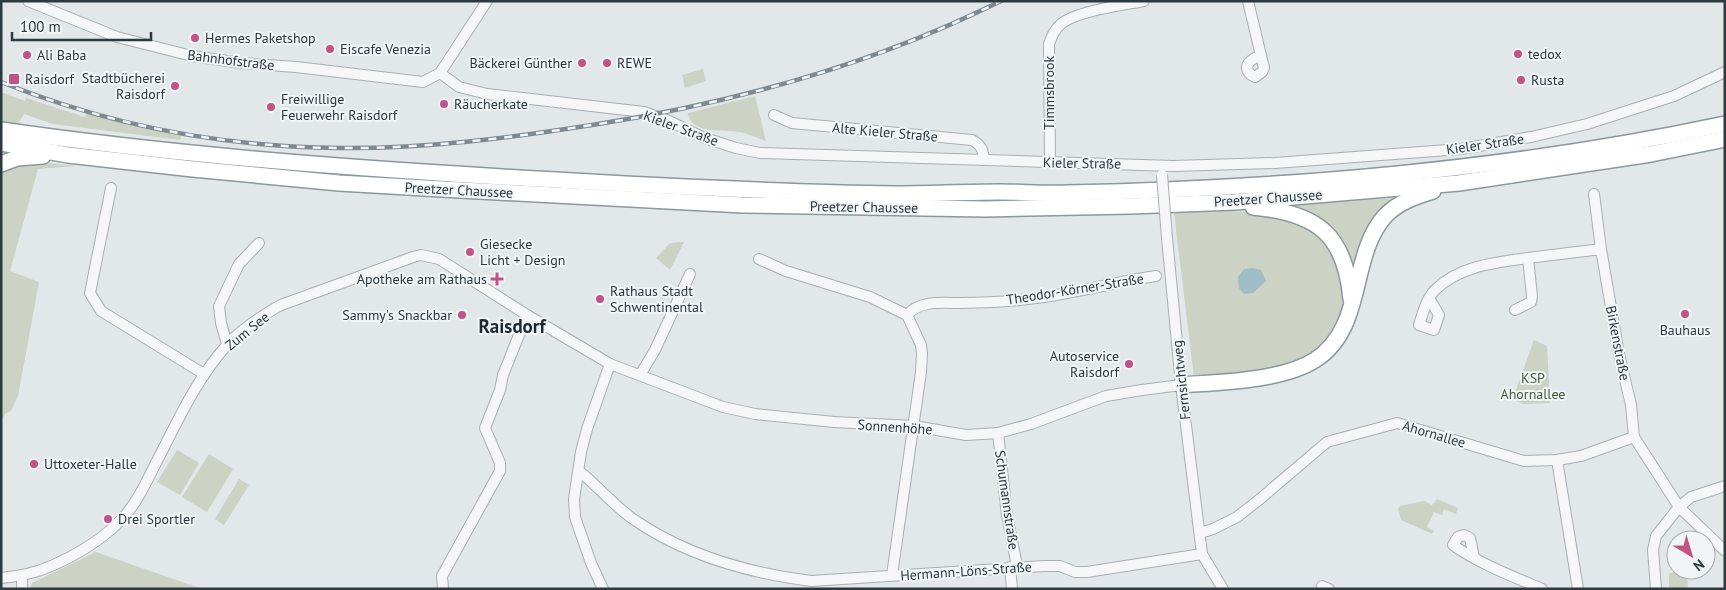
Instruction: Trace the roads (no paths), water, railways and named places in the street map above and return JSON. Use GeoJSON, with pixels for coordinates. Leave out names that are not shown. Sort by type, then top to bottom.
{"type":"FeatureCollection","features":[{"type":"Feature","properties":{"kind":"highway","name":"Preetzer Chaussee"},"geometry":{"type":"LineString","coordinates":[[1,130],[118,146],[343,168],[744,190],[898,194],[1065,193],[1207,188],[1337,180],[1440,170],[1584,150],[1725,124]]}},
{"type":"Feature","properties":{"kind":"highway","name":"Preetzer Chaussee"},"geometry":{"type":"LineString","coordinates":[[1,143],[68,155],[193,170],[442,190],[743,205],[1024,209],[1235,202],[1459,183],[1622,159],[1725,139]]}},
{"type":"Feature","properties":{"kind":"highway"},"geometry":{"type":"LineString","coordinates":[[1,164],[17,158],[68,155]]}},
{"type":"Feature","properties":{"kind":"highway"},"geometry":{"type":"LineString","coordinates":[[1181,385],[1273,376],[1297,370],[1317,359],[1334,343],[1347,320],[1369,243],[1386,216],[1402,203],[1459,183]]}},
{"type":"Feature","properties":{"kind":"highway"},"geometry":{"type":"LineString","coordinates":[[1235,202],[1247,206],[1280,210],[1300,216],[1320,228],[1335,243],[1344,260],[1350,283],[1352,304]]}},
{"type":"Feature","properties":{"kind":"street","name":"Bahnhofstraße"},"geometry":{"type":"LineString","coordinates":[[28,1],[117,37],[192,56],[423,82],[440,73]]}},
{"type":"Feature","properties":{"kind":"street"},"geometry":{"type":"LineString","coordinates":[[440,73],[488,1]]}},
{"type":"Feature","properties":{"kind":"street","name":"Timmsbrook"},"geometry":{"type":"LineString","coordinates":[[1050,163],[1049,44],[1053,32],[1062,23],[1071,18],[1144,1]]}},
{"type":"Feature","properties":{"kind":"street"},"geometry":{"type":"LineString","coordinates":[[1248,1],[1261,55]]}},
{"type":"Feature","properties":{"kind":"street","name":"Kieler Straße"},"geometry":{"type":"LineString","coordinates":[[440,73],[459,87],[487,94],[644,112],[669,121],[702,137],[736,148],[760,153],[984,160],[1162,170],[1461,149],[1531,137],[1587,124],[1652,104],[1725,72]]}},
{"type":"Feature","properties":{"kind":"street","name":"Alte Kieler Straße"},"geometry":{"type":"LineString","coordinates":[[774,115],[792,123],[972,140],[980,145],[984,160]]}},
{"type":"Feature","properties":{"kind":"street","name":"Fernsichtweg"},"geometry":{"type":"LineString","coordinates":[[1162,170],[1181,385],[1202,554],[1223,589]]}},
{"type":"Feature","properties":{"kind":"street"},"geometry":{"type":"LineString","coordinates":[[111,188],[90,294],[101,311],[204,374]]}},
{"type":"Feature","properties":{"kind":"street","name":"Birkenstraße"},"geometry":{"type":"LineString","coordinates":[[1594,194],[1601,249],[1619,354],[1632,405],[1634,437]]}},
{"type":"Feature","properties":{"kind":"street"},"geometry":{"type":"LineString","coordinates":[[227,344],[221,322],[220,306],[239,264],[259,243]]}},
{"type":"Feature","properties":{"kind":"street"},"geometry":{"type":"LineString","coordinates":[[1429,298],[1441,286],[1462,273],[1480,266],[1601,249]]}},
{"type":"Feature","properties":{"kind":"street","name":"Zum See"},"geometry":{"type":"LineString","coordinates":[[1,578],[22,576],[85,549],[104,536],[123,518],[146,482],[204,374],[227,344],[281,305],[369,272],[413,257],[421,256],[439,259],[527,315],[610,364]]}},
{"type":"Feature","properties":{"kind":"street"},"geometry":{"type":"LineString","coordinates":[[1515,310],[1531,302],[1528,258]]}},
{"type":"Feature","properties":{"kind":"street"},"geometry":{"type":"LineString","coordinates":[[759,259],[786,271],[870,297],[907,315],[921,345],[922,354],[914,426],[892,576]]}},
{"type":"Feature","properties":{"kind":"street"},"geometry":{"type":"LineString","coordinates":[[640,375],[655,350],[690,274]]}},
{"type":"Feature","properties":{"kind":"street","name":"Theodor-Körner-Straße"},"geometry":{"type":"LineString","coordinates":[[907,315],[924,304],[981,303],[1035,299],[1156,276]]}},
{"type":"Feature","properties":{"kind":"street"},"geometry":{"type":"LineString","coordinates":[[442,589],[442,576],[500,471],[500,463],[485,428],[500,390],[503,374],[527,315]]}},
{"type":"Feature","properties":{"kind":"street"},"geometry":{"type":"LineString","coordinates":[[604,589],[575,517],[574,499],[587,429],[610,364]]}},
{"type":"Feature","properties":{"kind":"street","name":"Sonnenhöhe"},"geometry":{"type":"LineString","coordinates":[[610,364],[723,407],[755,414],[834,422],[914,426],[966,435],[998,433],[1031,424],[1106,396],[1181,385]]}},
{"type":"Feature","properties":{"kind":"street","name":"Ahornallee"},"geometry":{"type":"LineString","coordinates":[[1200,533],[1237,517],[1327,442],[1397,423],[1524,462],[1581,456],[1634,437]]}},
{"type":"Feature","properties":{"kind":"street","name":"Schumannstraße"},"geometry":{"type":"LineString","coordinates":[[998,433],[1014,567],[1012,589]]}},
{"type":"Feature","properties":{"kind":"street"},"geometry":{"type":"LineString","coordinates":[[1634,437],[1679,507],[1725,551]]}},
{"type":"Feature","properties":{"kind":"street"},"geometry":{"type":"LineString","coordinates":[[1557,460],[1578,589]]}},
{"type":"Feature","properties":{"kind":"street","name":"Hermann-Löns-Straße"},"geometry":{"type":"LineString","coordinates":[[579,471],[594,483],[614,504],[633,519],[662,537],[694,552],[729,564],[811,585],[892,576],[1014,567],[1060,566],[1075,572],[1087,572],[1202,554]]}},
{"type":"Feature","properties":{"kind":"street"},"geometry":{"type":"LineString","coordinates":[[1656,589],[1653,550],[1656,536],[1679,507],[1691,497],[1725,486]]}},
{"type":"Feature","properties":{"kind":"street"},"geometry":{"type":"LineString","coordinates":[[1474,557],[1542,589]]}},
{"type":"Feature","properties":{"kind":"street"},"geometry":{"type":"LineString","coordinates":[[22,576],[22,589]]}},
{"type":"Feature","properties":{"kind":"water"},"geometry":{"type":"Polygon","coordinates":[[[1253,268],[1261,270],[1266,281],[1253,293],[1244,294],[1239,288],[1238,277],[1244,269],[1253,268]]]}},
{"type":"Feature","properties":{"kind":"railway"},"geometry":{"type":"LineString","coordinates":[[1,82],[42,97],[125,122],[210,138],[296,147],[371,148],[435,145],[592,125],[645,116],[750,93],[852,63],[952,24],[1001,1]]}},
{"type":"Feature","properties":{"kind":"place","name":"Hermes Paketshop"},"geometry":{"type":"Point","coordinates":[195,38]}},
{"type":"Feature","properties":{"kind":"place","name":"Eiscafe Venezia"},"geometry":{"type":"Point","coordinates":[330,49]}},
{"type":"Feature","properties":{"kind":"place","name":"tedox"},"geometry":{"type":"Point","coordinates":[1518,54]}},
{"type":"Feature","properties":{"kind":"place","name":"Ali Baba"},"geometry":{"type":"Point","coordinates":[27,55]}},
{"type":"Feature","properties":{"kind":"place","name":"Bäckerei Günther"},"geometry":{"type":"Point","coordinates":[582,63]}},
{"type":"Feature","properties":{"kind":"place","name":"REWE"},"geometry":{"type":"Point","coordinates":[607,63]}},
{"type":"Feature","properties":{"kind":"place","name":"Raisdorf"},"geometry":{"type":"Point","coordinates":[14,79]}},
{"type":"Feature","properties":{"kind":"place","name":"Rusta"},"geometry":{"type":"Point","coordinates":[1521,80]}},
{"type":"Feature","properties":{"kind":"place","name":"Stadtbücherei Raisdorf"},"geometry":{"type":"Point","coordinates":[175,86]}},
{"type":"Feature","properties":{"kind":"place","name":"Räucherkate"},"geometry":{"type":"Point","coordinates":[444,104]}},
{"type":"Feature","properties":{"kind":"place","name":"Freiwillige Feuerwehr Raisdorf"},"geometry":{"type":"Point","coordinates":[271,107]}},
{"type":"Feature","properties":{"kind":"place","name":"Giesecke Licht + Design"},"geometry":{"type":"Point","coordinates":[470,252]}},
{"type":"Feature","properties":{"kind":"place","name":"Apotheke am Rathaus"},"geometry":{"type":"Point","coordinates":[497,279]}},
{"type":"Feature","properties":{"kind":"place","name":"Rathaus Stadt Schwentinental"},"geometry":{"type":"Point","coordinates":[600,299]}},
{"type":"Feature","properties":{"kind":"place","name":"Bauhaus"},"geometry":{"type":"Point","coordinates":[1685,314]}},
{"type":"Feature","properties":{"kind":"place","name":"Sammy's Snackbar"},"geometry":{"type":"Point","coordinates":[462,315]}},
{"type":"Feature","properties":{"kind":"place","name":"Autoservice Raisdorf"},"geometry":{"type":"Point","coordinates":[1129,364]}},
{"type":"Feature","properties":{"kind":"place","name":"Uttoxeter-Halle"},"geometry":{"type":"Point","coordinates":[34,464]}},
{"type":"Feature","properties":{"kind":"place","name":"Drei Sportler"},"geometry":{"type":"Point","coordinates":[108,519]}},
{"type":"Feature","properties":{"kind":"district","name":"Raisdorf"},"geometry":{"type":"Point","coordinates":[512,326]}},
{"type":"Feature","properties":{"kind":"park label","name":"KSP Ahornallee"},"geometry":{"type":"Point","coordinates":[1533,386]}}]}
